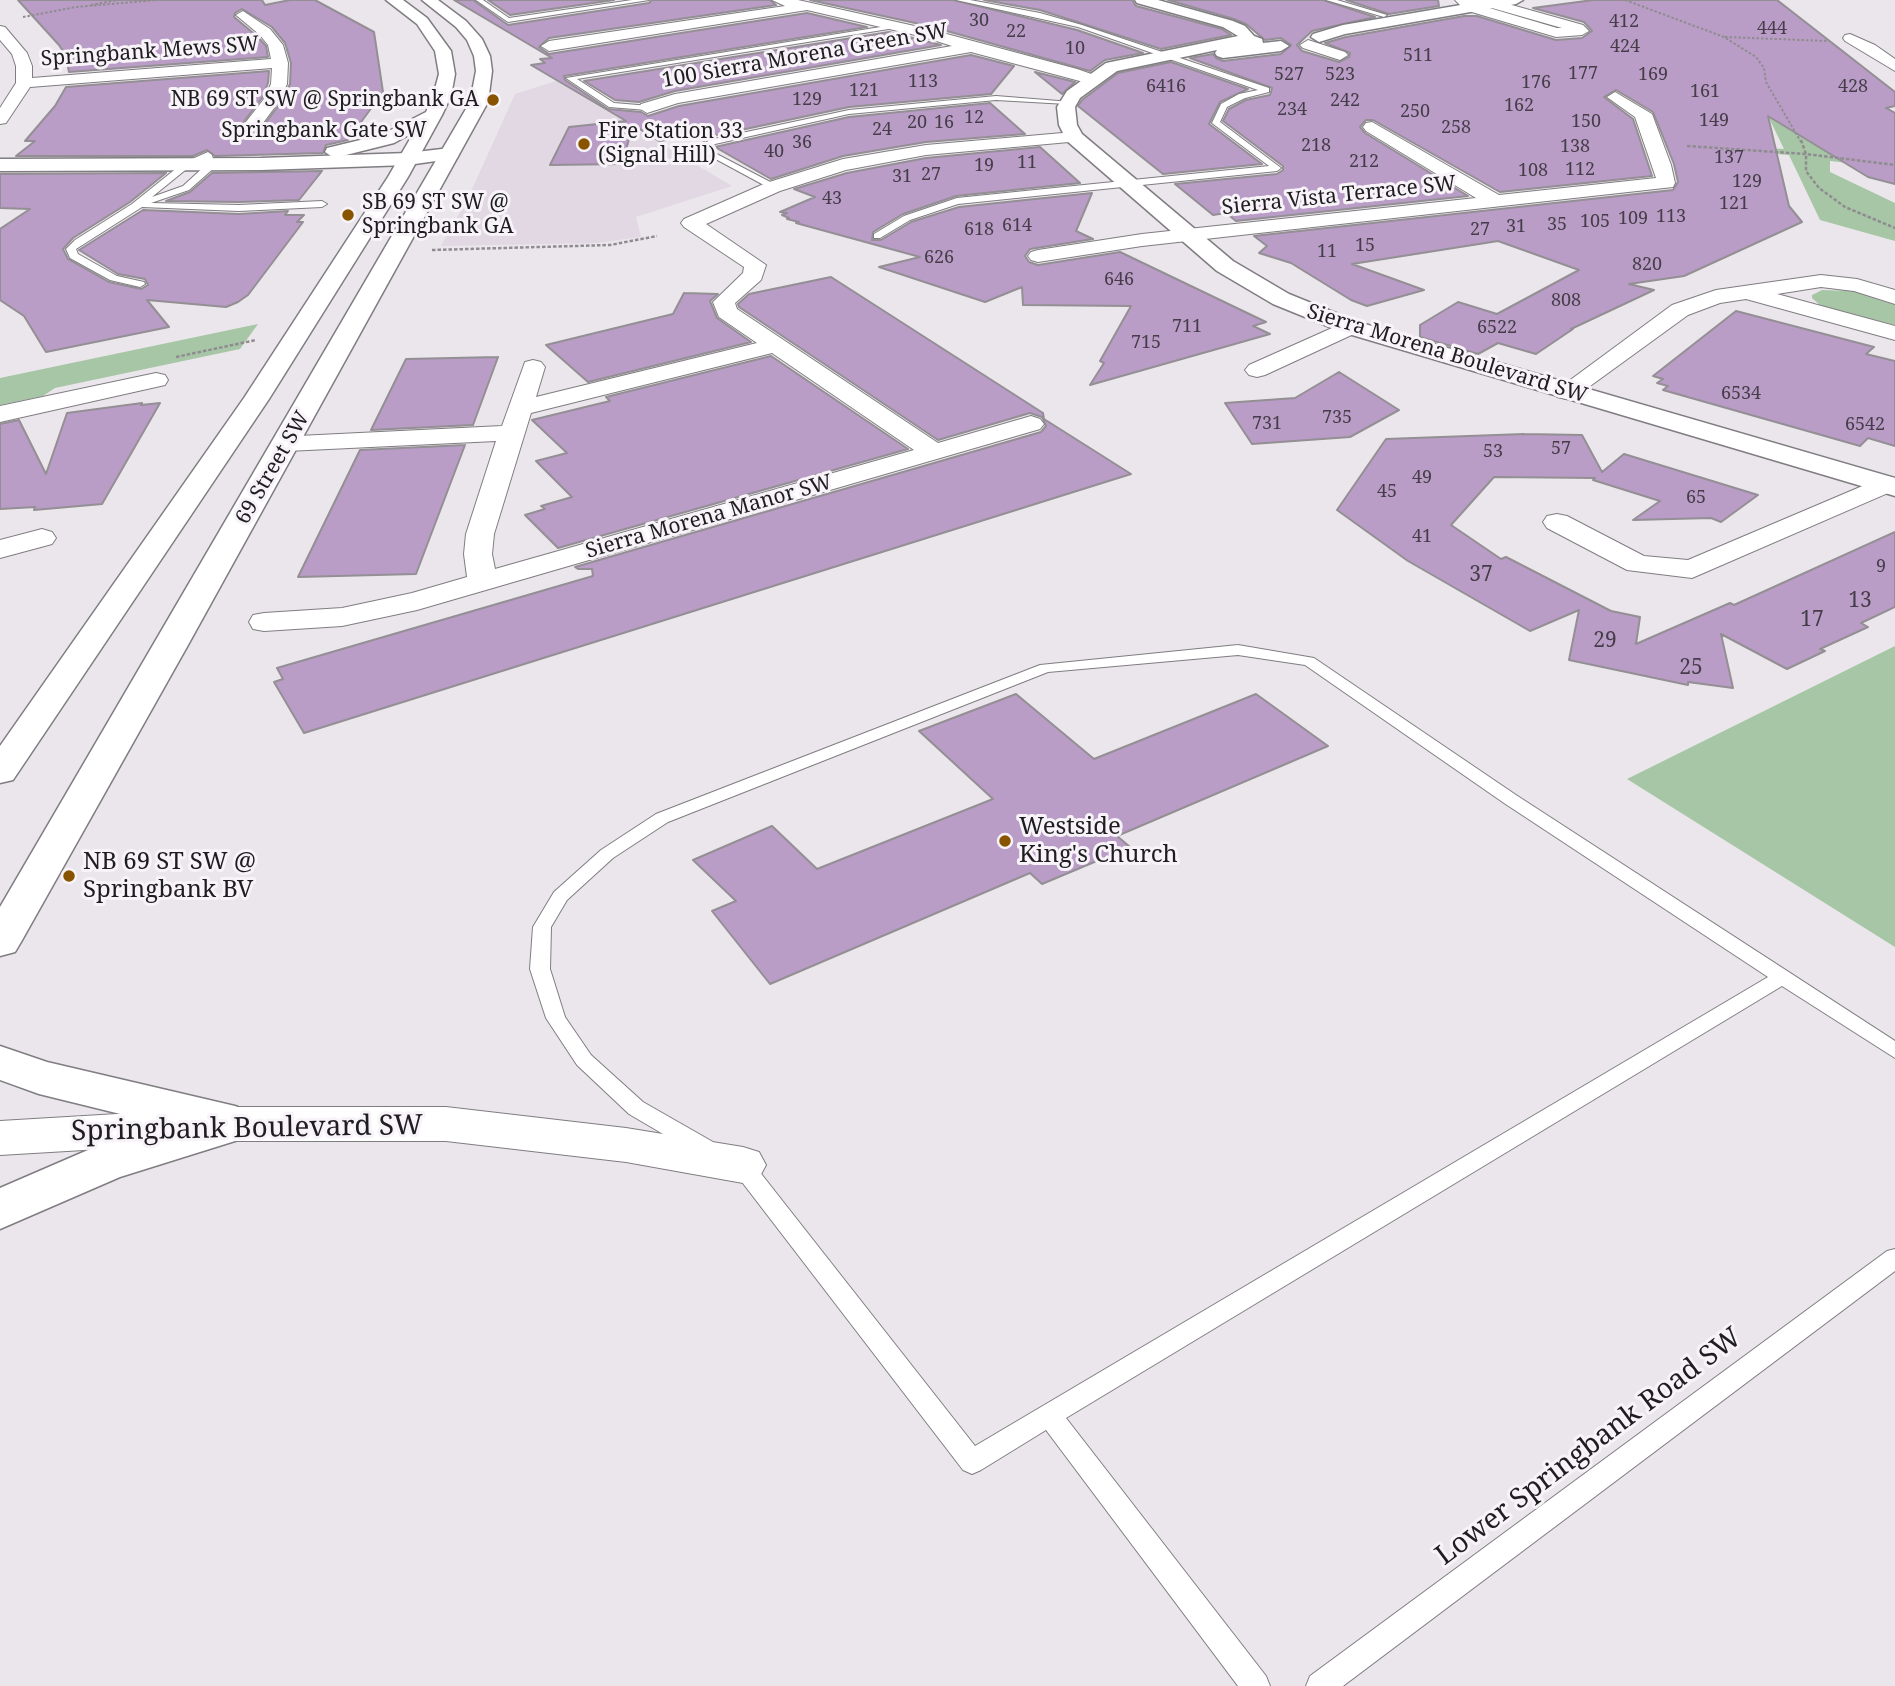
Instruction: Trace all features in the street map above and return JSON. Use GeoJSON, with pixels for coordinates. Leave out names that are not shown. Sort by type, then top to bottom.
{"type":"FeatureCollection","features":[{"type":"Feature","properties":{"kind":"main road","name":"69 Street SW"},"geometry":{"type":"LineString","coordinates":[[0,772],[256,400],[433,115],[442,96],[447,74],[443,51],[422,21],[393,0]]}},
{"type":"Feature","properties":{"kind":"main road","name":"69 Street SW"},"geometry":{"type":"LineString","coordinates":[[0,942],[287,443],[479,102],[484,71],[482,57],[470,34],[451,15],[429,0]]}},
{"type":"Feature","properties":{"kind":"main road"},"geometry":{"type":"LineString","coordinates":[[1142,0],[1227,24],[1247,37],[1281,46]]}},
{"type":"Feature","properties":{"kind":"main road"},"geometry":{"type":"LineString","coordinates":[[1074,137],[1068,125],[1067,102],[1091,79],[1112,66],[1247,37],[1264,26],[1173,0]]}},
{"type":"Feature","properties":{"kind":"main road"},"geometry":{"type":"LineString","coordinates":[[1091,79],[1237,50],[1281,46],[1308,35],[1384,15],[1468,2],[1493,4],[1516,0]]}},
{"type":"Feature","properties":{"kind":"main road"},"geometry":{"type":"LineString","coordinates":[[1308,35],[1468,2]]}},
{"type":"Feature","properties":{"kind":"main road"},"geometry":{"type":"LineString","coordinates":[[333,157],[387,139],[433,115]]}},
{"type":"Feature","properties":{"kind":"main road","name":"Sierra Morena Boulevard SW"},"geometry":{"type":"LineString","coordinates":[[1074,137],[1188,235],[1244,279],[1281,299],[1350,327],[1890,485]]}},
{"type":"Feature","properties":{"kind":"main road","name":"Springbank Gate SW"},"geometry":{"type":"LineString","coordinates":[[0,155],[210,160],[333,157],[406,162],[450,154]]}},
{"type":"Feature","properties":{"kind":"main road"},"geometry":{"type":"LineString","coordinates":[[333,157],[370,166],[406,162]]}},
{"type":"Feature","properties":{"kind":"main road","name":"Springbank Gate SW"},"geometry":{"type":"LineString","coordinates":[[0,165],[186,165],[210,160]]}},
{"type":"Feature","properties":{"kind":"main road"},"geometry":{"type":"LineString","coordinates":[[0,1062],[39,1077],[235,1124]]}},
{"type":"Feature","properties":{"kind":"main road"},"geometry":{"type":"LineString","coordinates":[[0,1209],[106,1163],[235,1124]]}},
{"type":"Feature","properties":{"kind":"street"},"geometry":{"type":"LineString","coordinates":[[779,0],[899,26],[971,47],[984,60],[1015,70],[1057,79],[1091,79]]}},
{"type":"Feature","properties":{"kind":"street"},"geometry":{"type":"LineString","coordinates":[[1468,2],[1556,33],[1582,31],[1493,4]]}},
{"type":"Feature","properties":{"kind":"street"},"geometry":{"type":"LineString","coordinates":[[549,46],[803,7]]}},
{"type":"Feature","properties":{"kind":"street","name":"Springbank Mews SW"},"geometry":{"type":"LineString","coordinates":[[243,15],[270,38],[280,63],[275,92],[251,127]]}},
{"type":"Feature","properties":{"kind":"street"},"geometry":{"type":"LineString","coordinates":[[0,30],[19,53],[24,66],[24,82],[17,98],[0,119]]}},
{"type":"Feature","properties":{"kind":"street"},"geometry":{"type":"LineString","coordinates":[[1308,35],[1340,55]]}},
{"type":"Feature","properties":{"kind":"street"},"geometry":{"type":"LineString","coordinates":[[1850,38],[1895,66]]}},
{"type":"Feature","properties":{"kind":"street","name":"100 Sierra Morena Green SW"},"geometry":{"type":"LineString","coordinates":[[647,108],[675,99],[971,47]]}},
{"type":"Feature","properties":{"kind":"street","name":"Springbank Mews SW"},"geometry":{"type":"LineString","coordinates":[[24,82],[280,63]]}},
{"type":"Feature","properties":{"kind":"street"},"geometry":{"type":"LineString","coordinates":[[1615,97],[1643,114],[1654,144]]}},
{"type":"Feature","properties":{"kind":"street"},"geometry":{"type":"LineString","coordinates":[[1372,127],[1494,201]]}},
{"type":"Feature","properties":{"kind":"street"},"geometry":{"type":"LineString","coordinates":[[935,452],[727,312],[723,302],[753,275],[755,265],[691,223],[773,187],[843,165],[897,154],[1074,137]]}},
{"type":"Feature","properties":{"kind":"street","name":"Sierra Vista Terrace SW"},"geometry":{"type":"LineString","coordinates":[[1038,256],[1188,235],[1666,183],[1654,144]]}},
{"type":"Feature","properties":{"kind":"street"},"geometry":{"type":"LineString","coordinates":[[1566,392],[1680,310],[1716,297],[1821,281],[1857,285],[1895,296]]}},
{"type":"Feature","properties":{"kind":"street"},"geometry":{"type":"LineString","coordinates":[[1742,292],[1895,333]]}},
{"type":"Feature","properties":{"kind":"street"},"geometry":{"type":"LineString","coordinates":[[1256,370],[1350,327]]}},
{"type":"Feature","properties":{"kind":"street"},"geometry":{"type":"LineString","coordinates":[[521,408],[776,345]]}},
{"type":"Feature","properties":{"kind":"street"},"geometry":{"type":"LineString","coordinates":[[483,583],[478,554],[480,534],[533,367]]}},
{"type":"Feature","properties":{"kind":"street"},"geometry":{"type":"LineString","coordinates":[[0,414],[156,380]]}},
{"type":"Feature","properties":{"kind":"street","name":"Sierra Morena Manor SW"},"geometry":{"type":"LineString","coordinates":[[264,622],[341,617],[483,583],[1031,424]]}},
{"type":"Feature","properties":{"kind":"street"},"geometry":{"type":"LineString","coordinates":[[287,443],[512,433]]}},
{"type":"Feature","properties":{"kind":"street"},"geometry":{"type":"LineString","coordinates":[[1557,522],[1637,564],[1692,569],[1890,485]]}},
{"type":"Feature","properties":{"kind":"street"},"geometry":{"type":"LineString","coordinates":[[0,549],[42,538]]}},
{"type":"Feature","properties":{"kind":"street","name":"Springbank Boulevard SW"},"geometry":{"type":"LineString","coordinates":[[0,1138],[235,1124],[446,1124],[626,1145],[743,1165]]}},
{"type":"Feature","properties":{"kind":"lane"},"geometry":{"type":"LineString","coordinates":[[479,0],[508,20],[646,0]]}},
{"type":"Feature","properties":{"kind":"lane"},"geometry":{"type":"LineString","coordinates":[[877,236],[907,218],[957,201],[1277,169],[1216,123],[1224,106],[1242,96],[1266,90],[1066,22],[959,0]]}},
{"type":"Feature","properties":{"kind":"lane"},"geometry":{"type":"LineString","coordinates":[[1329,0],[1384,15]]}},
{"type":"Feature","properties":{"kind":"lane"},"geometry":{"type":"LineString","coordinates":[[647,108],[612,105],[570,78],[899,26]]}},
{"type":"Feature","properties":{"kind":"lane"},"geometry":{"type":"LineString","coordinates":[[773,187],[704,150],[712,142],[849,112],[996,97],[1067,102]]}},
{"type":"Feature","properties":{"kind":"lane"},"geometry":{"type":"LineString","coordinates":[[135,206],[186,188],[210,160]]}},
{"type":"Feature","properties":{"kind":"lane"},"geometry":{"type":"LineString","coordinates":[[140,284],[114,278],[71,252],[78,242],[135,206],[186,165]]}},
{"type":"Feature","properties":{"kind":"lane"},"geometry":{"type":"LineString","coordinates":[[135,206],[239,208],[322,204]]}},
{"type":"Feature","properties":{"kind":"lane"},"geometry":{"type":"LineString","coordinates":[[1782,977],[972,1462],[743,1165],[694,1143],[636,1108],[584,1060],[556,1018],[540,969],[542,927],[560,896],[607,854],[662,818],[1045,668],[1238,650],[1309,661],[1521,806],[1895,1051]]}},
{"type":"Feature","properties":{"kind":"lane","name":"Lower Springbank Road SW"},"geometry":{"type":"LineString","coordinates":[[1320,1686],[1895,1258]]}},
{"type":"Feature","properties":{"kind":"lane"},"geometry":{"type":"LineString","coordinates":[[1049,1415],[1256,1686]]}},
{"type":"Feature","properties":{"kind":"path"},"geometry":{"type":"LineString","coordinates":[[24,16],[117,0]]}},
{"type":"Feature","properties":{"kind":"path"},"geometry":{"type":"LineString","coordinates":[[76,7],[157,0]]}},
{"type":"Feature","properties":{"kind":"path"},"geometry":{"type":"LineString","coordinates":[[1625,0],[1724,37],[1761,62],[1765,68],[1764,79],[1792,120],[1806,154],[1804,160],[1807,172],[1825,194],[1845,207],[1895,228]]}},
{"type":"Feature","properties":{"kind":"path"},"geometry":{"type":"LineString","coordinates":[[1724,37],[1826,41],[1850,38]]}},
{"type":"Feature","properties":{"kind":"path"},"geometry":{"type":"LineString","coordinates":[[1654,144],[1806,154],[1895,165]]}},
{"type":"Feature","properties":{"kind":"path"},"geometry":{"type":"LineString","coordinates":[[432,250],[610,245],[657,236]]}},
{"type":"Feature","properties":{"kind":"path"},"geometry":{"type":"LineString","coordinates":[[248,351],[256,340]]}},
{"type":"Feature","properties":{"kind":"shaded area"},"geometry":{"type":"Polygon","coordinates":[[[556,81],[732,186],[636,217],[641,237],[597,243],[441,246],[469,196],[515,94],[556,81]]]}},
{"type":"Feature","properties":{"kind":"green space"},"geometry":{"type":"Polygon","coordinates":[[[1755,89],[1832,143],[1829,154],[1895,163],[1895,168],[1830,161],[1830,172],[1895,203],[1895,241],[1820,220],[1789,155],[1672,146],[1669,142],[1784,149],[1755,89]]]}},
{"type":"Feature","properties":{"kind":"green space"},"geometry":{"type":"Polygon","coordinates":[[[1822,290],[1852,291],[1895,305],[1895,325],[1821,306],[1812,295],[1822,290]]]}},
{"type":"Feature","properties":{"kind":"green space"},"geometry":{"type":"Polygon","coordinates":[[[258,324],[240,349],[55,388],[43,396],[0,405],[0,378],[258,324]]]}},
{"type":"Feature","properties":{"kind":"green space"},"geometry":{"type":"Polygon","coordinates":[[[1895,646],[1895,947],[1627,779],[1895,646]]]}},
{"type":"Feature","properties":{"kind":"building"},"geometry":{"type":"Polygon","coordinates":[[[18,0],[262,0],[265,5],[290,0],[315,0],[374,32],[383,92],[348,140],[326,145],[323,153],[215,156],[207,150],[193,156],[16,156],[35,141],[25,141],[55,106],[66,87],[269,71],[262,98],[239,128],[250,134],[257,134],[282,101],[290,84],[291,63],[285,43],[272,27],[242,9],[235,13],[234,17],[266,46],[268,57],[69,72],[66,56],[59,45],[18,0]]]}},
{"type":"Feature","properties":{"kind":"building"},"geometry":{"type":"Polygon","coordinates":[[[454,0],[473,0],[508,25],[649,3],[652,0],[770,0],[776,5],[549,38],[539,47],[549,54],[807,13],[867,27],[564,76],[565,80],[608,109],[641,112],[648,116],[679,106],[971,55],[1014,66],[991,94],[849,107],[708,137],[704,141],[695,136],[659,141],[633,125],[622,164],[550,165],[569,127],[626,121],[531,65],[545,63],[540,59],[552,58],[454,0]]]}},
{"type":"Feature","properties":{"kind":"building"},"geometry":{"type":"Polygon","coordinates":[[[488,0],[614,0],[510,15],[488,0]]]}},
{"type":"Feature","properties":{"kind":"building"},"geometry":{"type":"Polygon","coordinates":[[[810,0],[953,0],[1077,30],[1143,53],[1105,60],[1090,71],[929,26],[810,0]]]}},
{"type":"Feature","properties":{"kind":"building"},"geometry":{"type":"Polygon","coordinates":[[[984,0],[1132,0],[1136,6],[1222,29],[1231,35],[1161,49],[1040,10],[984,0]]]}},
{"type":"Feature","properties":{"kind":"building"},"geometry":{"type":"Polygon","coordinates":[[[1168,0],[1323,0],[1375,17],[1312,31],[1297,45],[1302,51],[1339,62],[1349,57],[1350,53],[1325,43],[1464,16],[1477,16],[1556,40],[1582,38],[1592,31],[1584,22],[1533,8],[1593,0],[1777,0],[1895,92],[1895,106],[1886,108],[1895,113],[1895,184],[1868,177],[1768,116],[1789,206],[1802,222],[1684,276],[1629,284],[1654,290],[1571,329],[1536,354],[1498,343],[1478,354],[1420,337],[1420,325],[1458,302],[1497,314],[1579,270],[1498,241],[1352,264],[1424,290],[1367,306],[1351,300],[1291,263],[1259,253],[1267,246],[1254,236],[1673,190],[1678,182],[1674,164],[1653,112],[1616,90],[1604,97],[1633,119],[1652,176],[1500,192],[1373,120],[1366,120],[1360,127],[1365,133],[1468,196],[1236,221],[1226,213],[1213,215],[1175,184],[1277,174],[1283,170],[1283,166],[1223,121],[1229,109],[1246,100],[1270,95],[1272,88],[1190,58],[1213,54],[1223,61],[1281,54],[1291,45],[1281,38],[1265,40],[1246,24],[1234,19],[1168,0]]]}},
{"type":"Feature","properties":{"kind":"building"},"geometry":{"type":"Polygon","coordinates":[[[1346,0],[1438,0],[1439,6],[1389,14],[1346,0]]]}},
{"type":"Feature","properties":{"kind":"building"},"geometry":{"type":"Polygon","coordinates":[[[889,32],[941,45],[675,91],[639,102],[615,100],[584,81],[889,32]]]}},
{"type":"Feature","properties":{"kind":"building"},"geometry":{"type":"Polygon","coordinates":[[[1171,62],[1248,89],[1220,102],[1209,124],[1262,164],[1163,174],[1078,106],[1118,73],[1171,62]]]}},
{"type":"Feature","properties":{"kind":"building"},"geometry":{"type":"Polygon","coordinates":[[[1035,72],[1075,82],[1062,94],[1035,72]]]}},
{"type":"Feature","properties":{"kind":"building"},"geometry":{"type":"Polygon","coordinates":[[[990,103],[1025,134],[926,142],[843,156],[771,179],[715,147],[849,117],[990,103]]]}},
{"type":"Feature","properties":{"kind":"building"},"geometry":{"type":"Polygon","coordinates":[[[1040,147],[1080,183],[956,196],[903,214],[873,232],[872,240],[881,240],[911,222],[959,207],[1092,193],[1076,231],[1093,239],[1030,249],[1025,256],[1029,262],[1038,265],[1120,252],[1266,322],[1253,326],[1270,334],[1090,385],[1104,363],[1100,361],[1131,306],[1023,305],[1022,287],[985,302],[879,267],[920,257],[796,223],[799,222],[787,219],[789,218],[782,215],[787,213],[780,212],[815,197],[794,189],[847,173],[926,158],[1040,147]]]}},
{"type":"Feature","properties":{"kind":"building"},"geometry":{"type":"Polygon","coordinates":[[[322,171],[299,200],[166,201],[190,192],[212,173],[322,171]]]}},
{"type":"Feature","properties":{"kind":"building"},"geometry":{"type":"Polygon","coordinates":[[[166,173],[130,202],[73,238],[63,249],[68,259],[109,282],[141,289],[148,285],[145,279],[118,274],[79,250],[143,210],[239,214],[288,211],[285,215],[304,215],[297,222],[303,222],[248,295],[238,302],[226,307],[147,300],[169,327],[46,352],[24,316],[0,300],[0,229],[30,209],[0,208],[0,174],[166,173]]]}},
{"type":"Feature","properties":{"kind":"building"},"geometry":{"type":"Polygon","coordinates":[[[831,277],[1043,413],[1044,419],[1131,474],[304,733],[274,682],[283,679],[277,668],[593,576],[592,569],[575,567],[1041,432],[1046,426],[1042,417],[1030,413],[938,440],[738,304],[749,294],[831,277]]]}},
{"type":"Feature","properties":{"kind":"building"},"geometry":{"type":"Polygon","coordinates":[[[684,293],[718,294],[710,301],[717,318],[751,342],[588,382],[546,345],[673,314],[684,293]]]}},
{"type":"Feature","properties":{"kind":"building"},"geometry":{"type":"Polygon","coordinates":[[[1736,311],[1874,347],[1866,354],[1895,361],[1895,446],[1868,438],[1860,446],[1663,390],[1668,386],[1657,383],[1663,379],[1653,376],[1736,311]]]}},
{"type":"Feature","properties":{"kind":"building"},"geometry":{"type":"Polygon","coordinates":[[[771,356],[908,449],[558,548],[525,515],[545,509],[541,506],[572,497],[536,461],[567,453],[532,420],[610,401],[606,397],[771,356]]]}},
{"type":"Feature","properties":{"kind":"building"},"geometry":{"type":"Polygon","coordinates":[[[498,357],[473,425],[371,430],[406,359],[498,357]]]}},
{"type":"Feature","properties":{"kind":"building"},"geometry":{"type":"Polygon","coordinates":[[[1339,372],[1399,410],[1350,437],[1252,444],[1225,403],[1295,398],[1339,372]]]}},
{"type":"Feature","properties":{"kind":"building"},"geometry":{"type":"Polygon","coordinates":[[[142,403],[141,405],[160,403],[102,504],[34,510],[35,507],[0,509],[0,424],[19,420],[46,474],[67,413],[142,403]]]}},
{"type":"Feature","properties":{"kind":"building"},"geometry":{"type":"Polygon","coordinates":[[[1524,434],[1582,435],[1602,472],[1624,454],[1758,495],[1721,522],[1711,518],[1633,520],[1660,501],[1593,480],[1595,478],[1494,477],[1451,525],[1501,559],[1506,557],[1611,611],[1640,617],[1636,644],[1730,603],[1734,605],[1895,532],[1895,607],[1861,623],[1868,627],[1820,649],[1825,651],[1787,669],[1721,634],[1733,688],[1688,682],[1688,685],[1569,660],[1579,610],[1530,631],[1408,561],[1337,510],[1386,439],[1524,434]]]}},
{"type":"Feature","properties":{"kind":"building"},"geometry":{"type":"Polygon","coordinates":[[[465,445],[416,574],[298,577],[360,450],[465,445]]]}},
{"type":"Feature","properties":{"kind":"building","name":"Westside King's Church"},"geometry":{"type":"Polygon","coordinates":[[[1016,694],[1094,759],[1256,694],[1328,746],[1117,836],[1130,847],[1042,884],[1030,873],[770,984],[712,911],[736,901],[693,860],[772,826],[817,869],[993,799],[919,731],[1016,694]]]}},
{"type":"Feature","properties":{"kind":"place","name":"NB 69 ST SW @ Springbank GA"},"geometry":{"type":"Point","coordinates":[493,100]}},
{"type":"Feature","properties":{"kind":"place","name":"Fire Station 33 (Signal Hill)"},"geometry":{"type":"Point","coordinates":[584,144]}},
{"type":"Feature","properties":{"kind":"place","name":"SB 69 ST SW @ Springbank GA"},"geometry":{"type":"Point","coordinates":[348,215]}},
{"type":"Feature","properties":{"kind":"place","name":"Westside King's Church"},"geometry":{"type":"Point","coordinates":[1005,841]}},
{"type":"Feature","properties":{"kind":"place","name":"NB 69 ST SW @ Springbank BV"},"geometry":{"type":"Point","coordinates":[69,876]}}]}
